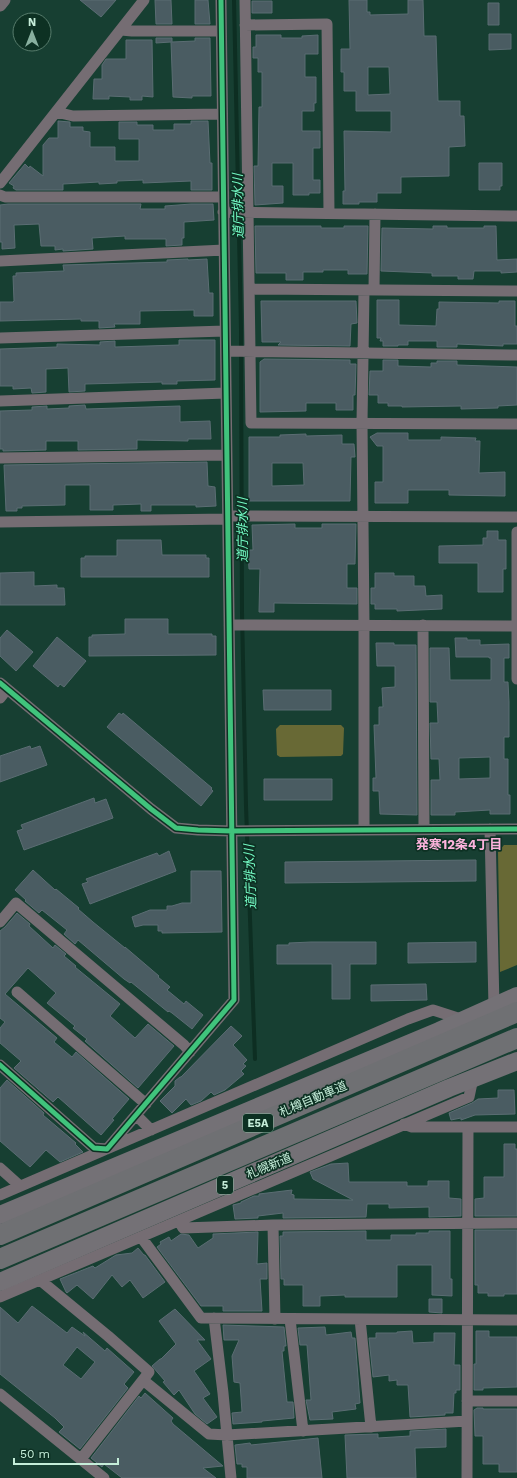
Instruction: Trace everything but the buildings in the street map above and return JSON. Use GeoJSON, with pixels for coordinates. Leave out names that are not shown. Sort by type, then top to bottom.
{"type":"FeatureCollection","features":[{"type":"Feature","properties":{"kind":"highway"},"geometry":{"type":"LineString","coordinates":[[0,1215],[464,1020],[517,996]]}},
{"type":"Feature","properties":{"kind":"highway","name":"札樽自動車道"},"geometry":{"type":"LineString","coordinates":[[0,1235],[517,1012]]}},
{"type":"Feature","properties":{"kind":"highway","name":"札樽自動車道"},"geometry":{"type":"LineString","coordinates":[[0,1259],[517,1038]]}},
{"type":"Feature","properties":{"kind":"highway","name":"札幌新道"},"geometry":{"type":"LineString","coordinates":[[0,1282],[449,1088],[517,1061]]}},
{"type":"Feature","properties":{"kind":"street"},"geometry":{"type":"LineString","coordinates":[[0,5],[4,0]]}},
{"type":"Feature","properties":{"kind":"street"},"geometry":{"type":"LineString","coordinates":[[0,184],[144,0]]}},
{"type":"Feature","properties":{"kind":"street"},"geometry":{"type":"LineString","coordinates":[[107,1149],[234,1000],[235,831],[233,625],[230,517],[226,455],[228,351],[225,331],[224,250],[226,212],[223,197],[221,0]]}},
{"type":"Feature","properties":{"kind":"street"},"geometry":{"type":"LineString","coordinates":[[245,0],[245,212],[249,289],[247,351],[251,423],[517,424]]}},
{"type":"Feature","properties":{"kind":"street"},"geometry":{"type":"LineString","coordinates":[[245,25],[326,24],[328,213]]}},
{"type":"Feature","properties":{"kind":"street"},"geometry":{"type":"LineString","coordinates":[[121,30],[221,31]]}},
{"type":"Feature","properties":{"kind":"street"},"geometry":{"type":"LineString","coordinates":[[56,112],[73,116],[222,114]]}},
{"type":"Feature","properties":{"kind":"street"},"geometry":{"type":"LineString","coordinates":[[0,195],[6,197],[223,197]]}},
{"type":"Feature","properties":{"kind":"street"},"geometry":{"type":"LineString","coordinates":[[226,212],[517,216]]}},
{"type":"Feature","properties":{"kind":"street"},"geometry":{"type":"LineString","coordinates":[[364,830],[362,424],[364,353],[375,214]]}},
{"type":"Feature","properties":{"kind":"street"},"geometry":{"type":"LineString","coordinates":[[0,261],[224,250]]}},
{"type":"Feature","properties":{"kind":"street"},"geometry":{"type":"LineString","coordinates":[[249,289],[517,291]]}},
{"type":"Feature","properties":{"kind":"street"},"geometry":{"type":"LineString","coordinates":[[0,338],[225,331]]}},
{"type":"Feature","properties":{"kind":"street"},"geometry":{"type":"LineString","coordinates":[[228,351],[517,355]]}},
{"type":"Feature","properties":{"kind":"street"},"geometry":{"type":"LineString","coordinates":[[0,401],[226,393]]}},
{"type":"Feature","properties":{"kind":"street"},"geometry":{"type":"LineString","coordinates":[[0,458],[226,455]]}},
{"type":"Feature","properties":{"kind":"street"},"geometry":{"type":"LineString","coordinates":[[0,522],[246,516],[517,517]]}},
{"type":"Feature","properties":{"kind":"street"},"geometry":{"type":"LineString","coordinates":[[517,532],[517,679]]}},
{"type":"Feature","properties":{"kind":"street"},"geometry":{"type":"LineString","coordinates":[[233,625],[517,626]]}},
{"type":"Feature","properties":{"kind":"street"},"geometry":{"type":"LineString","coordinates":[[424,625],[424,829]]}},
{"type":"Feature","properties":{"kind":"street"},"geometry":{"type":"LineString","coordinates":[[0,698],[4,686],[151,809],[176,828],[235,831],[517,829]]}},
{"type":"Feature","properties":{"kind":"street"},"geometry":{"type":"LineString","coordinates":[[490,829],[494,1007]]}},
{"type":"Feature","properties":{"kind":"street"},"geometry":{"type":"LineString","coordinates":[[0,922],[16,903],[184,1044],[190,1052]]}},
{"type":"Feature","properties":{"kind":"street"},"geometry":{"type":"LineString","coordinates":[[17,992],[146,1104]]}},
{"type":"Feature","properties":{"kind":"street"},"geometry":{"type":"LineString","coordinates":[[0,1195],[408,1019],[433,1010],[464,1020]]}},
{"type":"Feature","properties":{"kind":"street"},"geometry":{"type":"LineString","coordinates":[[0,1066],[94,1148],[107,1149]]}},
{"type":"Feature","properties":{"kind":"street"},"geometry":{"type":"LineString","coordinates":[[0,1297],[469,1097],[473,1078]]}},
{"type":"Feature","properties":{"kind":"street"},"geometry":{"type":"LineString","coordinates":[[136,1115],[151,1130]]}},
{"type":"Feature","properties":{"kind":"street"},"geometry":{"type":"LineString","coordinates":[[404,1124],[412,1127],[517,1127]]}},
{"type":"Feature","properties":{"kind":"street"},"geometry":{"type":"LineString","coordinates":[[467,1478],[468,1127]]}},
{"type":"Feature","properties":{"kind":"street"},"geometry":{"type":"LineString","coordinates":[[0,1168],[20,1186]]}},
{"type":"Feature","properties":{"kind":"street"},"geometry":{"type":"LineString","coordinates":[[179,1221],[184,1228],[273,1225],[517,1223]]}},
{"type":"Feature","properties":{"kind":"street"},"geometry":{"type":"LineString","coordinates":[[273,1225],[275,1319]]}},
{"type":"Feature","properties":{"kind":"street"},"geometry":{"type":"LineString","coordinates":[[141,1237],[201,1318],[517,1320]]}},
{"type":"Feature","properties":{"kind":"street"},"geometry":{"type":"LineString","coordinates":[[40,1280],[149,1372],[81,1459]]}},
{"type":"Feature","properties":{"kind":"street"},"geometry":{"type":"LineString","coordinates":[[214,1318],[231,1478]]}},
{"type":"Feature","properties":{"kind":"street"},"geometry":{"type":"LineString","coordinates":[[290,1319],[303,1431]]}},
{"type":"Feature","properties":{"kind":"street"},"geometry":{"type":"LineString","coordinates":[[360,1319],[371,1427]]}},
{"type":"Feature","properties":{"kind":"street"},"geometry":{"type":"LineString","coordinates":[[143,1380],[209,1434],[227,1435],[467,1421]]}},
{"type":"Feature","properties":{"kind":"street"},"geometry":{"type":"LineString","coordinates":[[0,1394],[104,1478]]}},
{"type":"Feature","properties":{"kind":"street"},"geometry":{"type":"LineString","coordinates":[[467,1401],[517,1401]]}},
{"type":"Feature","properties":{"kind":"shaded area"},"geometry":{"type":"Polygon","coordinates":[[[280,725],[341,725],[344,728],[343,754],[341,756],[280,757],[277,755],[276,729],[280,725]]]}},
{"type":"Feature","properties":{"kind":"shaded area"},"geometry":{"type":"Polygon","coordinates":[[[504,845],[517,845],[517,965],[500,972],[498,852],[504,845]]]}},
{"type":"Feature","properties":{"kind":"waterway","name":"道庁排水川"},"geometry":{"type":"LineString","coordinates":[[234,0],[241,329],[242,612],[246,806],[255,1059]]}},
{"type":"Feature","properties":{"kind":"cycle path"},"geometry":{"type":"LineString","coordinates":[[0,1065],[94,1148],[107,1149],[234,1000],[221,0]]}},
{"type":"Feature","properties":{"kind":"cycle path"},"geometry":{"type":"LineString","coordinates":[[0,683],[151,809],[176,828],[232,831],[517,829]]}},
{"type":"Feature","properties":{"kind":"district","name":"発寒12条4丁目"},"geometry":{"type":"Point","coordinates":[459,844]}}]}
